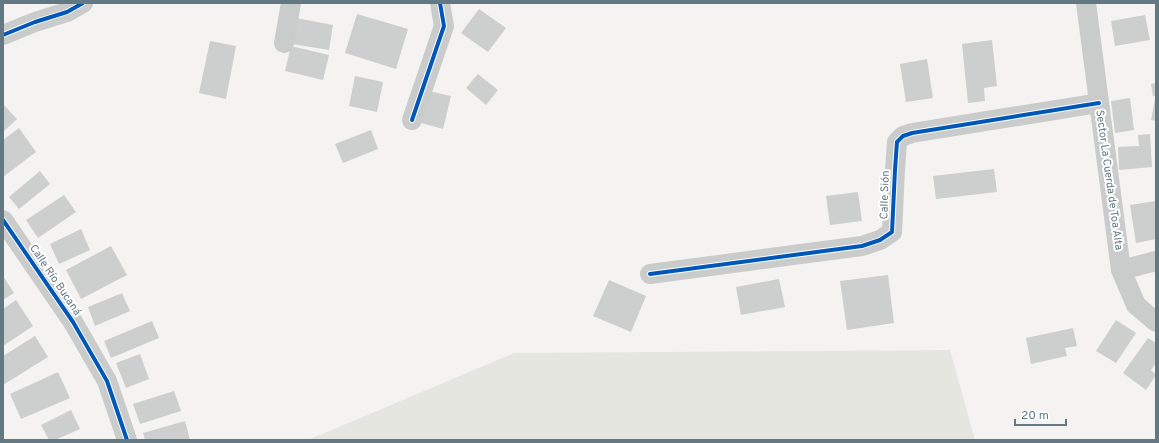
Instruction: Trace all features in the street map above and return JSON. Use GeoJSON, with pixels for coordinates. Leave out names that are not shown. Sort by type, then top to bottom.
{"type":"FeatureCollection","features":[{"type":"Feature","properties":{"kind":"street"},"geometry":{"type":"LineString","coordinates":[[3,35],[35,22],[67,12],[83,3]]}},
{"type":"Feature","properties":{"kind":"street"},"geometry":{"type":"LineString","coordinates":[[284,43],[291,3]]}},
{"type":"Feature","properties":{"kind":"street"},"geometry":{"type":"LineString","coordinates":[[412,120],[444,26],[440,3]]}},
{"type":"Feature","properties":{"kind":"street","name":"Sector La Cuerda de Toa Alta"},"geometry":{"type":"LineString","coordinates":[[1086,3],[1121,270],[1136,305],[1156,322]]}},
{"type":"Feature","properties":{"kind":"street","name":"Calle Sión"},"geometry":{"type":"LineString","coordinates":[[650,274],[862,246],[880,240],[892,232],[897,142],[903,136],[912,133],[1099,103]]}},
{"type":"Feature","properties":{"kind":"street","name":"Calle Río Bucaná"},"geometry":{"type":"LineString","coordinates":[[3,220],[73,322],[107,381],[127,440]]}},
{"type":"Feature","properties":{"kind":"street"},"geometry":{"type":"LineString","coordinates":[[1121,270],[1156,261]]}},
{"type":"Feature","properties":{"kind":"shaded area"},"geometry":{"type":"Polygon","coordinates":[[[950,350],[975,440],[308,440],[514,353],[950,350]]]}},
{"type":"Feature","properties":{"kind":"building"},"geometry":{"type":"Polygon","coordinates":[[[479,9],[506,28],[488,52],[461,33],[479,9]]]}},
{"type":"Feature","properties":{"kind":"building"},"geometry":{"type":"Polygon","coordinates":[[[357,14],[408,29],[396,69],[345,53],[357,14]]]}},
{"type":"Feature","properties":{"kind":"building"},"geometry":{"type":"Polygon","coordinates":[[[1145,15],[1150,40],[1115,46],[1111,21],[1145,15]]]}},
{"type":"Feature","properties":{"kind":"building"},"geometry":{"type":"Polygon","coordinates":[[[296,18],[333,25],[329,50],[292,44],[296,18]]]}},
{"type":"Feature","properties":{"kind":"building"},"geometry":{"type":"Polygon","coordinates":[[[992,40],[997,86],[984,88],[985,101],[968,103],[962,44],[992,40]]]}},
{"type":"Feature","properties":{"kind":"building"},"geometry":{"type":"Polygon","coordinates":[[[210,41],[236,46],[226,99],[199,93],[210,41]]]}},
{"type":"Feature","properties":{"kind":"building"},"geometry":{"type":"Polygon","coordinates":[[[291,46],[329,55],[323,80],[285,71],[291,46]]]}},
{"type":"Feature","properties":{"kind":"building"},"geometry":{"type":"Polygon","coordinates":[[[927,59],[933,98],[906,102],[900,64],[927,59]]]}},
{"type":"Feature","properties":{"kind":"building"},"geometry":{"type":"Polygon","coordinates":[[[478,74],[498,90],[486,105],[466,88],[478,74]]]}},
{"type":"Feature","properties":{"kind":"building"},"geometry":{"type":"Polygon","coordinates":[[[355,76],[383,82],[377,112],[349,106],[355,76]]]}},
{"type":"Feature","properties":{"kind":"building"},"geometry":{"type":"Polygon","coordinates":[[[1156,83],[1156,96],[1153,96],[1151,84],[1156,83]]]}},
{"type":"Feature","properties":{"kind":"building"},"geometry":{"type":"Polygon","coordinates":[[[429,91],[451,96],[443,129],[421,123],[429,91]]]}},
{"type":"Feature","properties":{"kind":"building"},"geometry":{"type":"Polygon","coordinates":[[[1130,98],[1134,130],[1115,133],[1111,101],[1130,98]]]}},
{"type":"Feature","properties":{"kind":"building"},"geometry":{"type":"Polygon","coordinates":[[[1156,99],[1156,121],[1151,120],[1156,99]]]}},
{"type":"Feature","properties":{"kind":"building"},"geometry":{"type":"Polygon","coordinates":[[[3,104],[17,119],[3,132],[3,104]]]}},
{"type":"Feature","properties":{"kind":"building"},"geometry":{"type":"Polygon","coordinates":[[[19,128],[36,152],[3,177],[3,140],[19,128]]]}},
{"type":"Feature","properties":{"kind":"building"},"geometry":{"type":"Polygon","coordinates":[[[371,130],[378,149],[343,163],[335,144],[371,130]]]}},
{"type":"Feature","properties":{"kind":"building"},"geometry":{"type":"Polygon","coordinates":[[[1150,134],[1152,167],[1119,170],[1118,147],[1139,146],[1138,135],[1150,134]]]}},
{"type":"Feature","properties":{"kind":"building"},"geometry":{"type":"Polygon","coordinates":[[[994,169],[997,192],[936,199],[933,176],[994,169]]]}},
{"type":"Feature","properties":{"kind":"building"},"geometry":{"type":"Polygon","coordinates":[[[40,171],[50,184],[19,209],[9,197],[40,171]]]}},
{"type":"Feature","properties":{"kind":"building"},"geometry":{"type":"Polygon","coordinates":[[[858,192],[862,221],[830,225],[826,196],[858,192]]]}},
{"type":"Feature","properties":{"kind":"building"},"geometry":{"type":"Polygon","coordinates":[[[64,195],[76,212],[38,238],[26,220],[64,195]]]}},
{"type":"Feature","properties":{"kind":"building"},"geometry":{"type":"Polygon","coordinates":[[[1156,201],[1156,239],[1136,243],[1130,205],[1156,201]]]}},
{"type":"Feature","properties":{"kind":"building"},"geometry":{"type":"Polygon","coordinates":[[[81,229],[90,250],[59,264],[50,244],[81,229]]]}},
{"type":"Feature","properties":{"kind":"building"},"geometry":{"type":"Polygon","coordinates":[[[111,246],[127,275],[81,299],[66,270],[111,246]]]}},
{"type":"Feature","properties":{"kind":"building"},"geometry":{"type":"Polygon","coordinates":[[[888,275],[894,323],[847,330],[840,281],[888,275]]]}},
{"type":"Feature","properties":{"kind":"building"},"geometry":{"type":"Polygon","coordinates":[[[3,276],[14,293],[3,300],[3,276]]]}},
{"type":"Feature","properties":{"kind":"building"},"geometry":{"type":"Polygon","coordinates":[[[779,279],[785,307],[741,315],[736,287],[779,279]]]}},
{"type":"Feature","properties":{"kind":"building"},"geometry":{"type":"Polygon","coordinates":[[[609,280],[646,296],[631,332],[593,316],[609,280]]]}},
{"type":"Feature","properties":{"kind":"building"},"geometry":{"type":"Polygon","coordinates":[[[122,293],[130,311],[95,326],[88,307],[122,293]]]}},
{"type":"Feature","properties":{"kind":"building"},"geometry":{"type":"Polygon","coordinates":[[[16,300],[33,326],[3,346],[3,309],[16,300]]]}},
{"type":"Feature","properties":{"kind":"building"},"geometry":{"type":"Polygon","coordinates":[[[1116,320],[1136,333],[1116,363],[1096,351],[1116,320]]]}},
{"type":"Feature","properties":{"kind":"building"},"geometry":{"type":"Polygon","coordinates":[[[152,321],[159,338],[111,358],[104,341],[152,321]]]}},
{"type":"Feature","properties":{"kind":"building"},"geometry":{"type":"Polygon","coordinates":[[[1073,328],[1077,346],[1065,348],[1067,356],[1031,364],[1026,338],[1073,328]]]}},
{"type":"Feature","properties":{"kind":"building"},"geometry":{"type":"Polygon","coordinates":[[[35,336],[48,357],[3,385],[3,356],[35,336]]]}},
{"type":"Feature","properties":{"kind":"building"},"geometry":{"type":"Polygon","coordinates":[[[1148,338],[1156,343],[1156,363],[1151,370],[1156,375],[1146,390],[1123,373],[1148,338]]]}},
{"type":"Feature","properties":{"kind":"building"},"geometry":{"type":"Polygon","coordinates":[[[140,354],[149,379],[126,388],[116,363],[140,354]]]}},
{"type":"Feature","properties":{"kind":"building"},"geometry":{"type":"Polygon","coordinates":[[[58,372],[70,398],[21,419],[10,394],[58,372]]]}},
{"type":"Feature","properties":{"kind":"building"},"geometry":{"type":"Polygon","coordinates":[[[174,391],[181,411],[140,424],[133,404],[174,391]]]}},
{"type":"Feature","properties":{"kind":"building"},"geometry":{"type":"Polygon","coordinates":[[[71,410],[80,429],[55,440],[49,440],[41,425],[71,410]]]}},
{"type":"Feature","properties":{"kind":"building"},"geometry":{"type":"Polygon","coordinates":[[[185,421],[190,440],[145,440],[143,433],[185,421]]]}},
{"type":"Feature","properties":{"kind":"cycle path"},"geometry":{"type":"LineString","coordinates":[[3,35],[35,22],[67,12],[83,3]]}},
{"type":"Feature","properties":{"kind":"cycle path"},"geometry":{"type":"LineString","coordinates":[[412,120],[444,26],[440,3]]}},
{"type":"Feature","properties":{"kind":"cycle path"},"geometry":{"type":"LineString","coordinates":[[650,274],[862,246],[880,240],[892,232],[897,142],[903,136],[912,133],[1099,103]]}},
{"type":"Feature","properties":{"kind":"cycle path"},"geometry":{"type":"LineString","coordinates":[[3,220],[73,322],[107,381],[127,440]]}}]}
